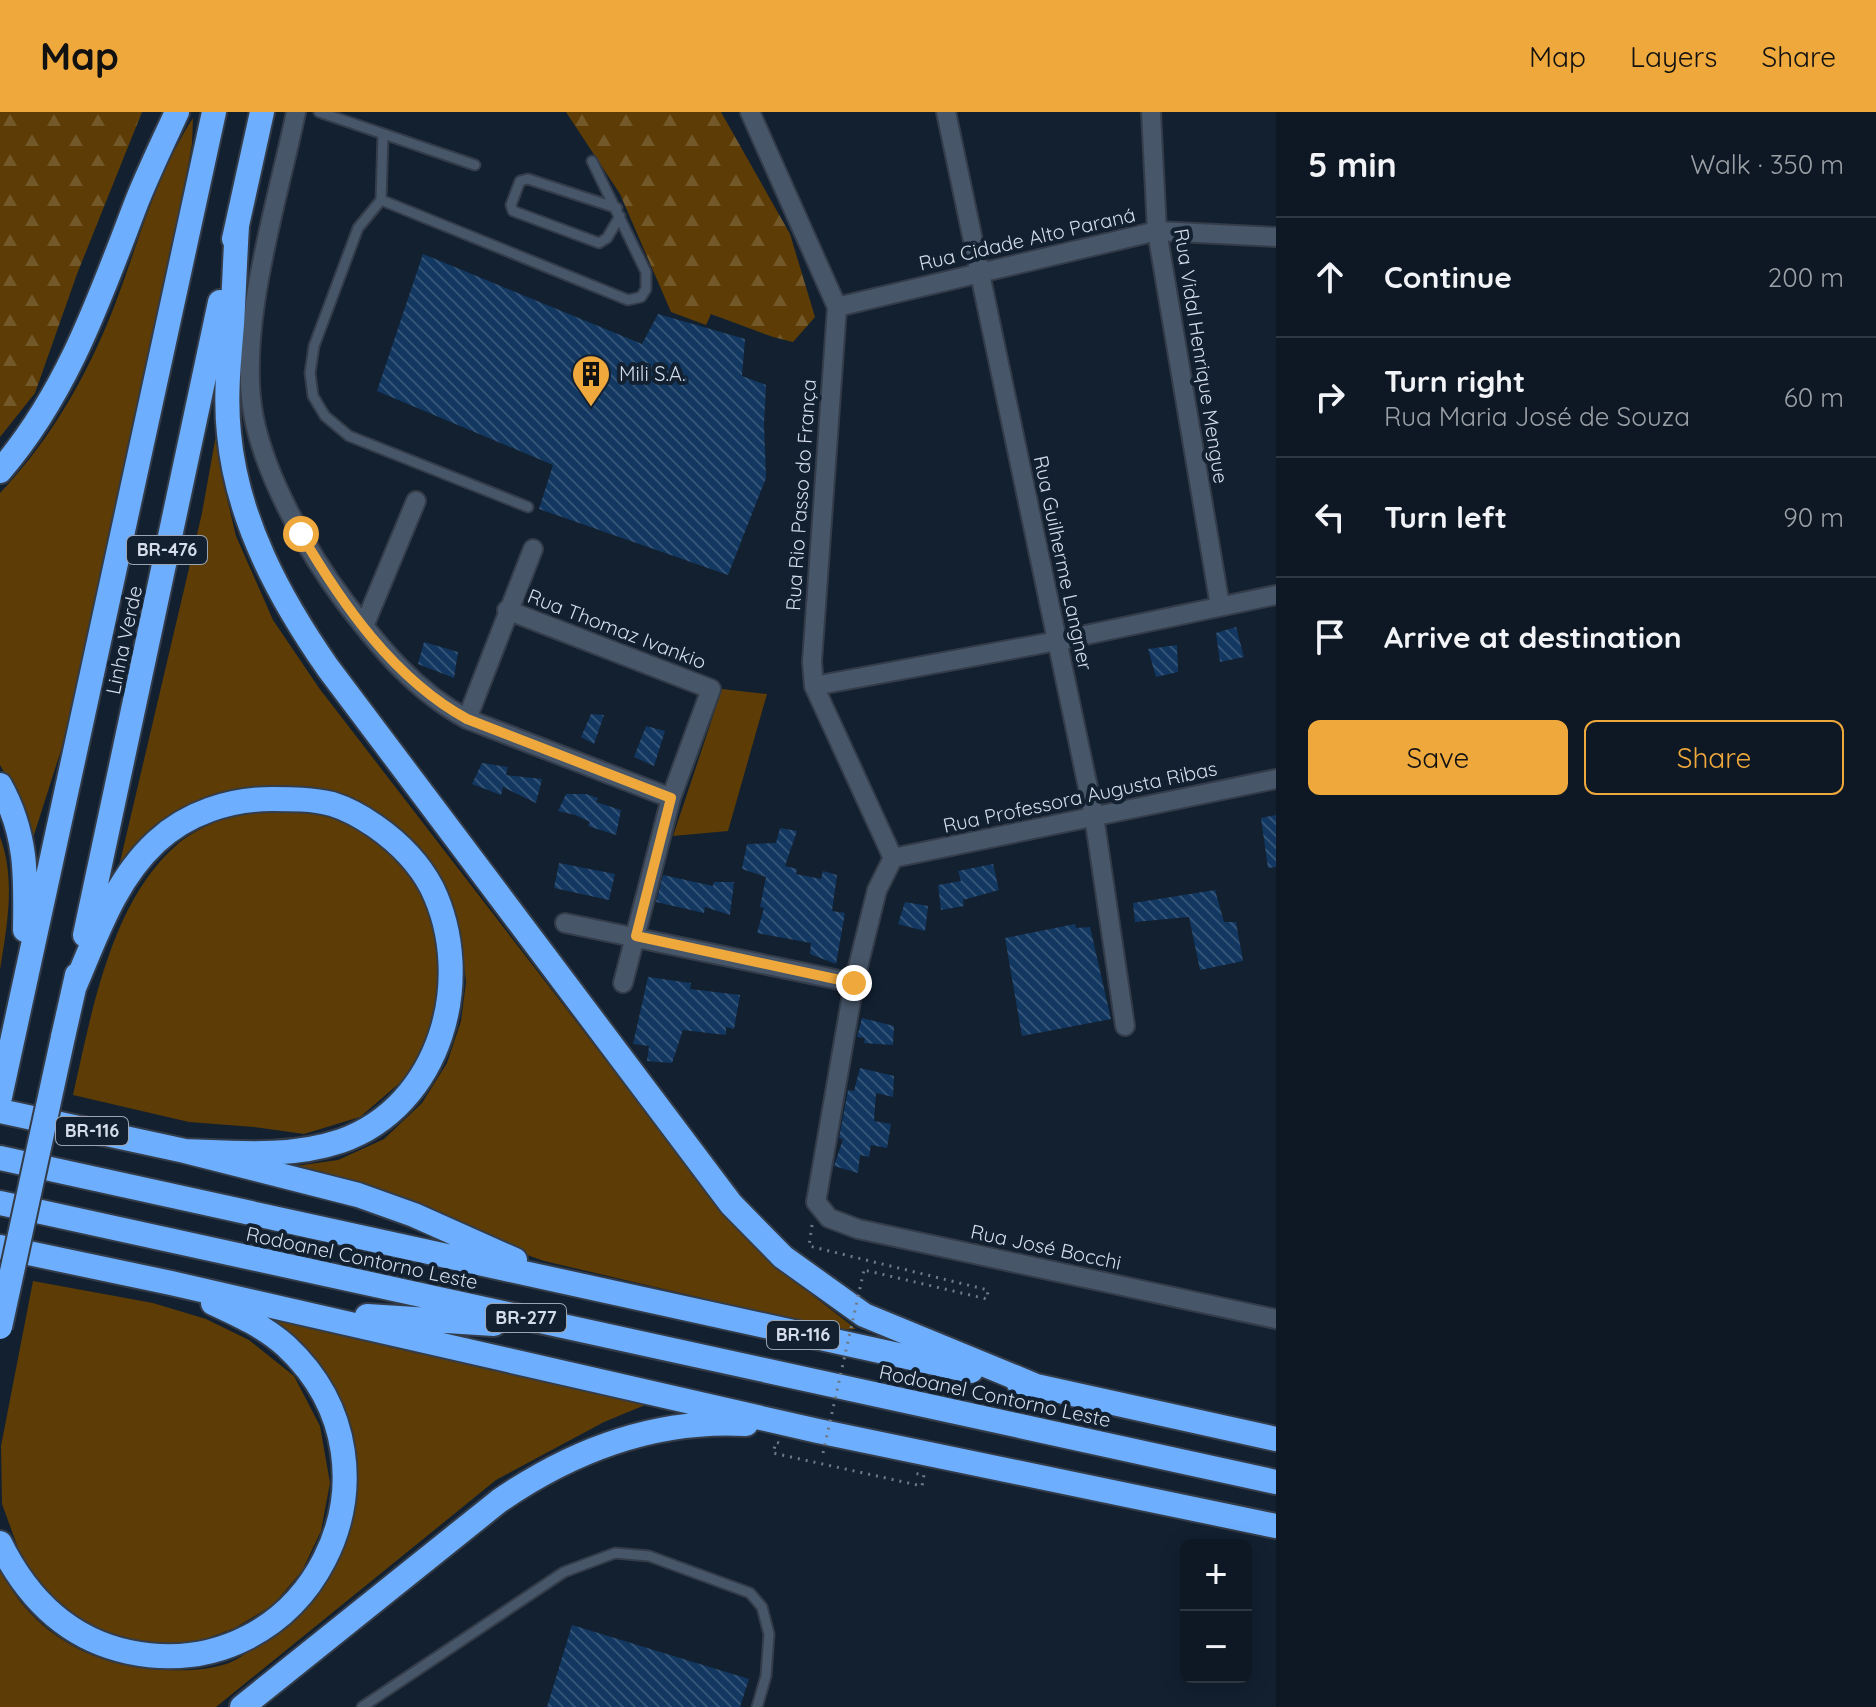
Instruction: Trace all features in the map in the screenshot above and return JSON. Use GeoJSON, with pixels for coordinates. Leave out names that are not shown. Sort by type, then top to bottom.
{"type":"FeatureCollection","features":[{"type":"Feature","properties":{"kind":"highway"},"geometry":{"type":"LineString","coordinates":[[0,471],[60,385],[79,348],[177,112]]}},
{"type":"Feature","properties":{"kind":"highway","name":"Linha Verde"},"geometry":{"type":"LineString","coordinates":[[24,984],[214,112]]}},
{"type":"Feature","properties":{"kind":"highway","name":"Linha Verde"},"geometry":{"type":"LineString","coordinates":[[63,1037],[262,112]]}},
{"type":"Feature","properties":{"kind":"highway"},"geometry":{"type":"LineString","coordinates":[[237,226],[227,388],[237,480],[272,577],[311,644],[741,1214],[804,1274],[864,1315],[1034,1385]]}},
{"type":"Feature","properties":{"kind":"highway"},"geometry":{"type":"LineString","coordinates":[[0,785],[14,810],[25,860],[24,984],[0,1097]]}},
{"type":"Feature","properties":{"kind":"highway"},"geometry":{"type":"LineString","coordinates":[[74,988],[120,886],[154,843],[195,815],[227,804],[259,799],[300,799],[332,804],[360,816],[414,860],[439,906],[448,934],[450,965],[449,998],[443,1031],[414,1089],[394,1110],[371,1127],[321,1147],[274,1152],[185,1151]]}},
{"type":"Feature","properties":{"kind":"highway","name":"BR-116"},"geometry":{"type":"LineString","coordinates":[[0,1327],[63,1037]]}},
{"type":"Feature","properties":{"kind":"highway","name":"BR-116"},"geometry":{"type":"LineString","coordinates":[[0,1111],[185,1151],[388,1204],[573,1284]]}},
{"type":"Feature","properties":{"kind":"highway","name":"Rodoanel Contorno Leste"},"geometry":{"type":"LineString","coordinates":[[4,1159],[1276,1439]]}},
{"type":"Feature","properties":{"kind":"highway","name":"Rodoanel Contorno Leste"},"geometry":{"type":"LineString","coordinates":[[0,1203],[1276,1482]]}},
{"type":"Feature","properties":{"kind":"highway"},"geometry":{"type":"LineString","coordinates":[[0,1247],[297,1312],[820,1442]]}},
{"type":"Feature","properties":{"kind":"highway"},"geometry":{"type":"LineString","coordinates":[[0,1543],[14,1573],[55,1618],[82,1635],[114,1649],[141,1654],[202,1654],[232,1646],[281,1617],[313,1581],[327,1559],[335,1538],[344,1493],[345,1462],[339,1434],[326,1400],[307,1370],[277,1339],[247,1319],[171,1283]]}},
{"type":"Feature","properties":{"kind":"highway"},"geometry":{"type":"LineString","coordinates":[[297,1312],[583,1331]]}},
{"type":"Feature","properties":{"kind":"highway"},"geometry":{"type":"LineString","coordinates":[[242,1707],[533,1477],[570,1458],[623,1438],[693,1425],[742,1423],[820,1442],[1276,1526]]}},
{"type":"Feature","properties":{"kind":"street"},"geometry":{"type":"LineString","coordinates":[[296,112],[256,300],[251,342],[254,418],[274,475],[301,534],[324,574],[413,682],[439,704],[467,719],[671,798],[623,983]]}},
{"type":"Feature","properties":{"kind":"street"},"geometry":{"type":"LineString","coordinates":[[750,112],[837,307]]}},
{"type":"Feature","properties":{"kind":"street","name":"Rua Guilherme Langner"},"geometry":{"type":"LineString","coordinates":[[946,112],[1094,816],[1125,1026]]}},
{"type":"Feature","properties":{"kind":"street","name":"Rua Vidal Henrique Mengue"},"geometry":{"type":"LineString","coordinates":[[1151,112],[1157,231],[1220,606]]}},
{"type":"Feature","properties":{"kind":"street","name":"Rua Cidade Alto Paraná"},"geometry":{"type":"LineString","coordinates":[[837,307],[1157,231],[1276,237]]}},
{"type":"Feature","properties":{"kind":"street","name":"Rua Rio Passo do França"},"geometry":{"type":"LineString","coordinates":[[814,686],[814,616],[837,307]]}},
{"type":"Feature","properties":{"kind":"street"},"geometry":{"type":"LineString","coordinates":[[364,626],[416,501]]}},
{"type":"Feature","properties":{"kind":"street"},"geometry":{"type":"LineString","coordinates":[[467,719],[533,549]]}},
{"type":"Feature","properties":{"kind":"street"},"geometry":{"type":"LineString","coordinates":[[816,1202],[854,983],[877,890],[893,858],[814,686],[1057,641],[1276,595]]}},
{"type":"Feature","properties":{"kind":"street","name":"Rua Thomaz Ivankio"},"geometry":{"type":"LineString","coordinates":[[507,610],[711,689],[671,798]]}},
{"type":"Feature","properties":{"kind":"street","name":"Rua Professora Augusta Ribas"},"geometry":{"type":"LineString","coordinates":[[893,858],[1276,779]]}},
{"type":"Feature","properties":{"kind":"street"},"geometry":{"type":"LineString","coordinates":[[565,923],[854,983]]}},
{"type":"Feature","properties":{"kind":"street","name":"Rua José Bocchi"},"geometry":{"type":"LineString","coordinates":[[816,1202],[829,1218],[858,1229],[1276,1319]]}},
{"type":"Feature","properties":{"kind":"lane"},"geometry":{"type":"LineString","coordinates":[[319,112],[475,165]]}},
{"type":"Feature","properties":{"kind":"lane"},"geometry":{"type":"LineString","coordinates":[[383,135],[381,200],[358,228],[314,346],[310,373],[313,396],[325,416],[349,436],[528,507]]}},
{"type":"Feature","properties":{"kind":"lane"},"geometry":{"type":"LineString","coordinates":[[381,200],[628,300],[641,297],[646,289],[646,272],[592,161]]}},
{"type":"Feature","properties":{"kind":"lane"},"geometry":{"type":"LineString","coordinates":[[528,179],[619,212],[607,238],[599,243],[513,211],[511,205],[520,181],[528,179]]}},
{"type":"Feature","properties":{"kind":"lane"},"geometry":{"type":"LineString","coordinates":[[362,1707],[564,1572],[615,1553],[649,1556],[750,1593],[762,1607],[769,1634],[766,1676],[757,1707]]}},
{"type":"Feature","properties":{"kind":"path"},"geometry":{"type":"LineString","coordinates":[[816,1202],[809,1246],[988,1290],[987,1299],[864,1270],[820,1442]]}},
{"type":"Feature","properties":{"kind":"path"},"geometry":{"type":"LineString","coordinates":[[788,1445],[776,1442],[773,1453],[922,1486],[924,1475],[910,1472]]}},
{"type":"Feature","properties":{"kind":"green space"},"geometry":{"type":"Polygon","coordinates":[[[0,112],[142,112],[77,274],[35,393],[0,437],[0,112]]]}},
{"type":"Feature","properties":{"kind":"green space"},"geometry":{"type":"Polygon","coordinates":[[[566,112],[721,112],[790,234],[815,317],[793,342],[711,314],[706,325],[671,312],[620,194],[566,112]]]}},
{"type":"Feature","properties":{"kind":"green space"},"geometry":{"type":"Polygon","coordinates":[[[193,118],[192,144],[175,238],[95,601],[62,747],[33,838],[23,805],[0,765],[0,493],[53,426],[95,352],[159,184],[193,118]]]}},
{"type":"Feature","properties":{"kind":"green space"},"geometry":{"type":"Polygon","coordinates":[[[218,424],[223,482],[236,536],[273,620],[319,688],[719,1207],[771,1263],[856,1329],[839,1330],[544,1261],[281,1168],[338,1160],[384,1139],[422,1103],[447,1063],[461,1021],[466,982],[453,906],[434,870],[375,813],[237,793],[122,868],[120,862],[202,513],[218,424]]]}},
{"type":"Feature","properties":{"kind":"green space"},"geometry":{"type":"Polygon","coordinates":[[[722,689],[767,694],[728,831],[673,836],[722,689]]]}},
{"type":"Feature","properties":{"kind":"green space"},"geometry":{"type":"Polygon","coordinates":[[[240,810],[313,810],[366,833],[399,862],[425,897],[440,940],[442,984],[433,1032],[402,1081],[360,1117],[304,1134],[189,1122],[73,1095],[108,958],[137,894],[156,866],[180,842],[240,810]]]}},
{"type":"Feature","properties":{"kind":"green space"},"geometry":{"type":"Polygon","coordinates":[[[0,837],[9,886],[0,970],[0,837]]]}},
{"type":"Feature","properties":{"kind":"green space"},"geometry":{"type":"Polygon","coordinates":[[[33,1281],[153,1303],[206,1319],[249,1340],[294,1376],[320,1426],[330,1483],[321,1531],[302,1571],[273,1605],[235,1628],[194,1643],[137,1645],[69,1618],[25,1567],[2,1504],[1,1446],[33,1281]]]}},
{"type":"Feature","properties":{"kind":"green space"},"geometry":{"type":"Polygon","coordinates":[[[272,1317],[650,1403],[604,1422],[496,1480],[216,1707],[0,1707],[0,1569],[29,1612],[68,1644],[115,1663],[166,1670],[204,1669],[236,1660],[286,1625],[324,1582],[349,1532],[357,1476],[354,1446],[347,1417],[327,1376],[298,1341],[280,1328],[272,1317]]]}},
{"type":"Feature","properties":{"kind":"building","name":"Mili S.A."},"geometry":{"type":"Polygon","coordinates":[[[423,254],[642,344],[658,314],[745,339],[742,376],[766,385],[766,478],[728,575],[539,509],[553,465],[377,391],[423,254]]]}},
{"type":"Feature","properties":{"kind":"building"},"geometry":{"type":"Polygon","coordinates":[[[1236,627],[1244,657],[1220,662],[1216,633],[1236,627]]]}},
{"type":"Feature","properties":{"kind":"building"},"geometry":{"type":"Polygon","coordinates":[[[424,642],[458,652],[454,678],[418,664],[424,642]]]}},
{"type":"Feature","properties":{"kind":"building"},"geometry":{"type":"Polygon","coordinates":[[[1177,645],[1178,672],[1156,677],[1148,649],[1177,645]]]}},
{"type":"Feature","properties":{"kind":"building"},"geometry":{"type":"Polygon","coordinates":[[[591,714],[604,715],[594,744],[581,737],[591,714]]]}},
{"type":"Feature","properties":{"kind":"building"},"geometry":{"type":"Polygon","coordinates":[[[646,726],[665,731],[654,766],[634,757],[646,726]]]}},
{"type":"Feature","properties":{"kind":"building"},"geometry":{"type":"Polygon","coordinates":[[[482,763],[508,767],[506,775],[542,779],[536,803],[503,787],[501,795],[472,784],[482,763]]]}},
{"type":"Feature","properties":{"kind":"building"},"geometry":{"type":"Polygon","coordinates":[[[566,794],[586,794],[598,798],[596,802],[621,810],[616,835],[588,826],[590,822],[575,815],[558,811],[566,794]]]}},
{"type":"Feature","properties":{"kind":"building"},"geometry":{"type":"Polygon","coordinates":[[[1276,815],[1276,867],[1268,868],[1261,818],[1276,815]]]}},
{"type":"Feature","properties":{"kind":"building"},"geometry":{"type":"Polygon","coordinates":[[[780,828],[797,831],[785,866],[797,869],[796,874],[821,879],[823,871],[837,875],[832,911],[845,913],[836,964],[810,954],[811,943],[757,933],[764,908],[760,907],[766,877],[742,869],[747,844],[776,843],[780,828]]]}},
{"type":"Feature","properties":{"kind":"building"},"geometry":{"type":"Polygon","coordinates":[[[559,863],[615,874],[609,900],[554,888],[559,863]]]}},
{"type":"Feature","properties":{"kind":"building"},"geometry":{"type":"Polygon","coordinates":[[[993,864],[999,890],[963,900],[964,906],[941,910],[938,885],[961,881],[958,871],[993,864]]]}},
{"type":"Feature","properties":{"kind":"building"},"geometry":{"type":"Polygon","coordinates":[[[663,875],[713,886],[714,882],[734,882],[730,915],[705,907],[704,913],[656,902],[663,875]]]}},
{"type":"Feature","properties":{"kind":"building"},"geometry":{"type":"Polygon","coordinates":[[[1215,890],[1224,922],[1236,922],[1243,961],[1200,970],[1189,917],[1135,922],[1133,903],[1215,890]]]}},
{"type":"Feature","properties":{"kind":"building"},"geometry":{"type":"Polygon","coordinates":[[[905,902],[928,906],[925,931],[898,924],[905,902]]]}},
{"type":"Feature","properties":{"kind":"building"},"geometry":{"type":"Polygon","coordinates":[[[1075,924],[1076,928],[1090,927],[1111,1019],[1022,1036],[1005,938],[1075,924]]]}},
{"type":"Feature","properties":{"kind":"building"},"geometry":{"type":"Polygon","coordinates":[[[648,977],[691,983],[690,989],[740,995],[734,1029],[726,1027],[726,1035],[683,1030],[672,1063],[647,1061],[649,1046],[633,1044],[648,977]]]}},
{"type":"Feature","properties":{"kind":"building"},"geometry":{"type":"Polygon","coordinates":[[[862,1018],[894,1026],[893,1045],[864,1043],[865,1038],[857,1037],[862,1018]]]}},
{"type":"Feature","properties":{"kind":"building"},"geometry":{"type":"Polygon","coordinates":[[[860,1068],[894,1076],[893,1097],[876,1093],[874,1121],[891,1124],[887,1148],[871,1145],[869,1157],[860,1155],[858,1173],[834,1166],[843,1139],[839,1138],[848,1090],[854,1091],[860,1068]]]}},
{"type":"Feature","properties":{"kind":"building"},"geometry":{"type":"Polygon","coordinates":[[[572,1625],[749,1679],[740,1707],[547,1707],[572,1625]]]}},
{"type":"Feature","properties":{"kind":"place","name":"Mili S.A."},"geometry":{"type":"Point","coordinates":[591,408]}},
{"type":"Feature","properties":{"kind":"route"},"geometry":{"type":"LineString","coordinates":[[301,534],[324,574],[364,626],[413,682],[439,704],[467,719],[671,798],[636,936],[854,983]]}}]}
